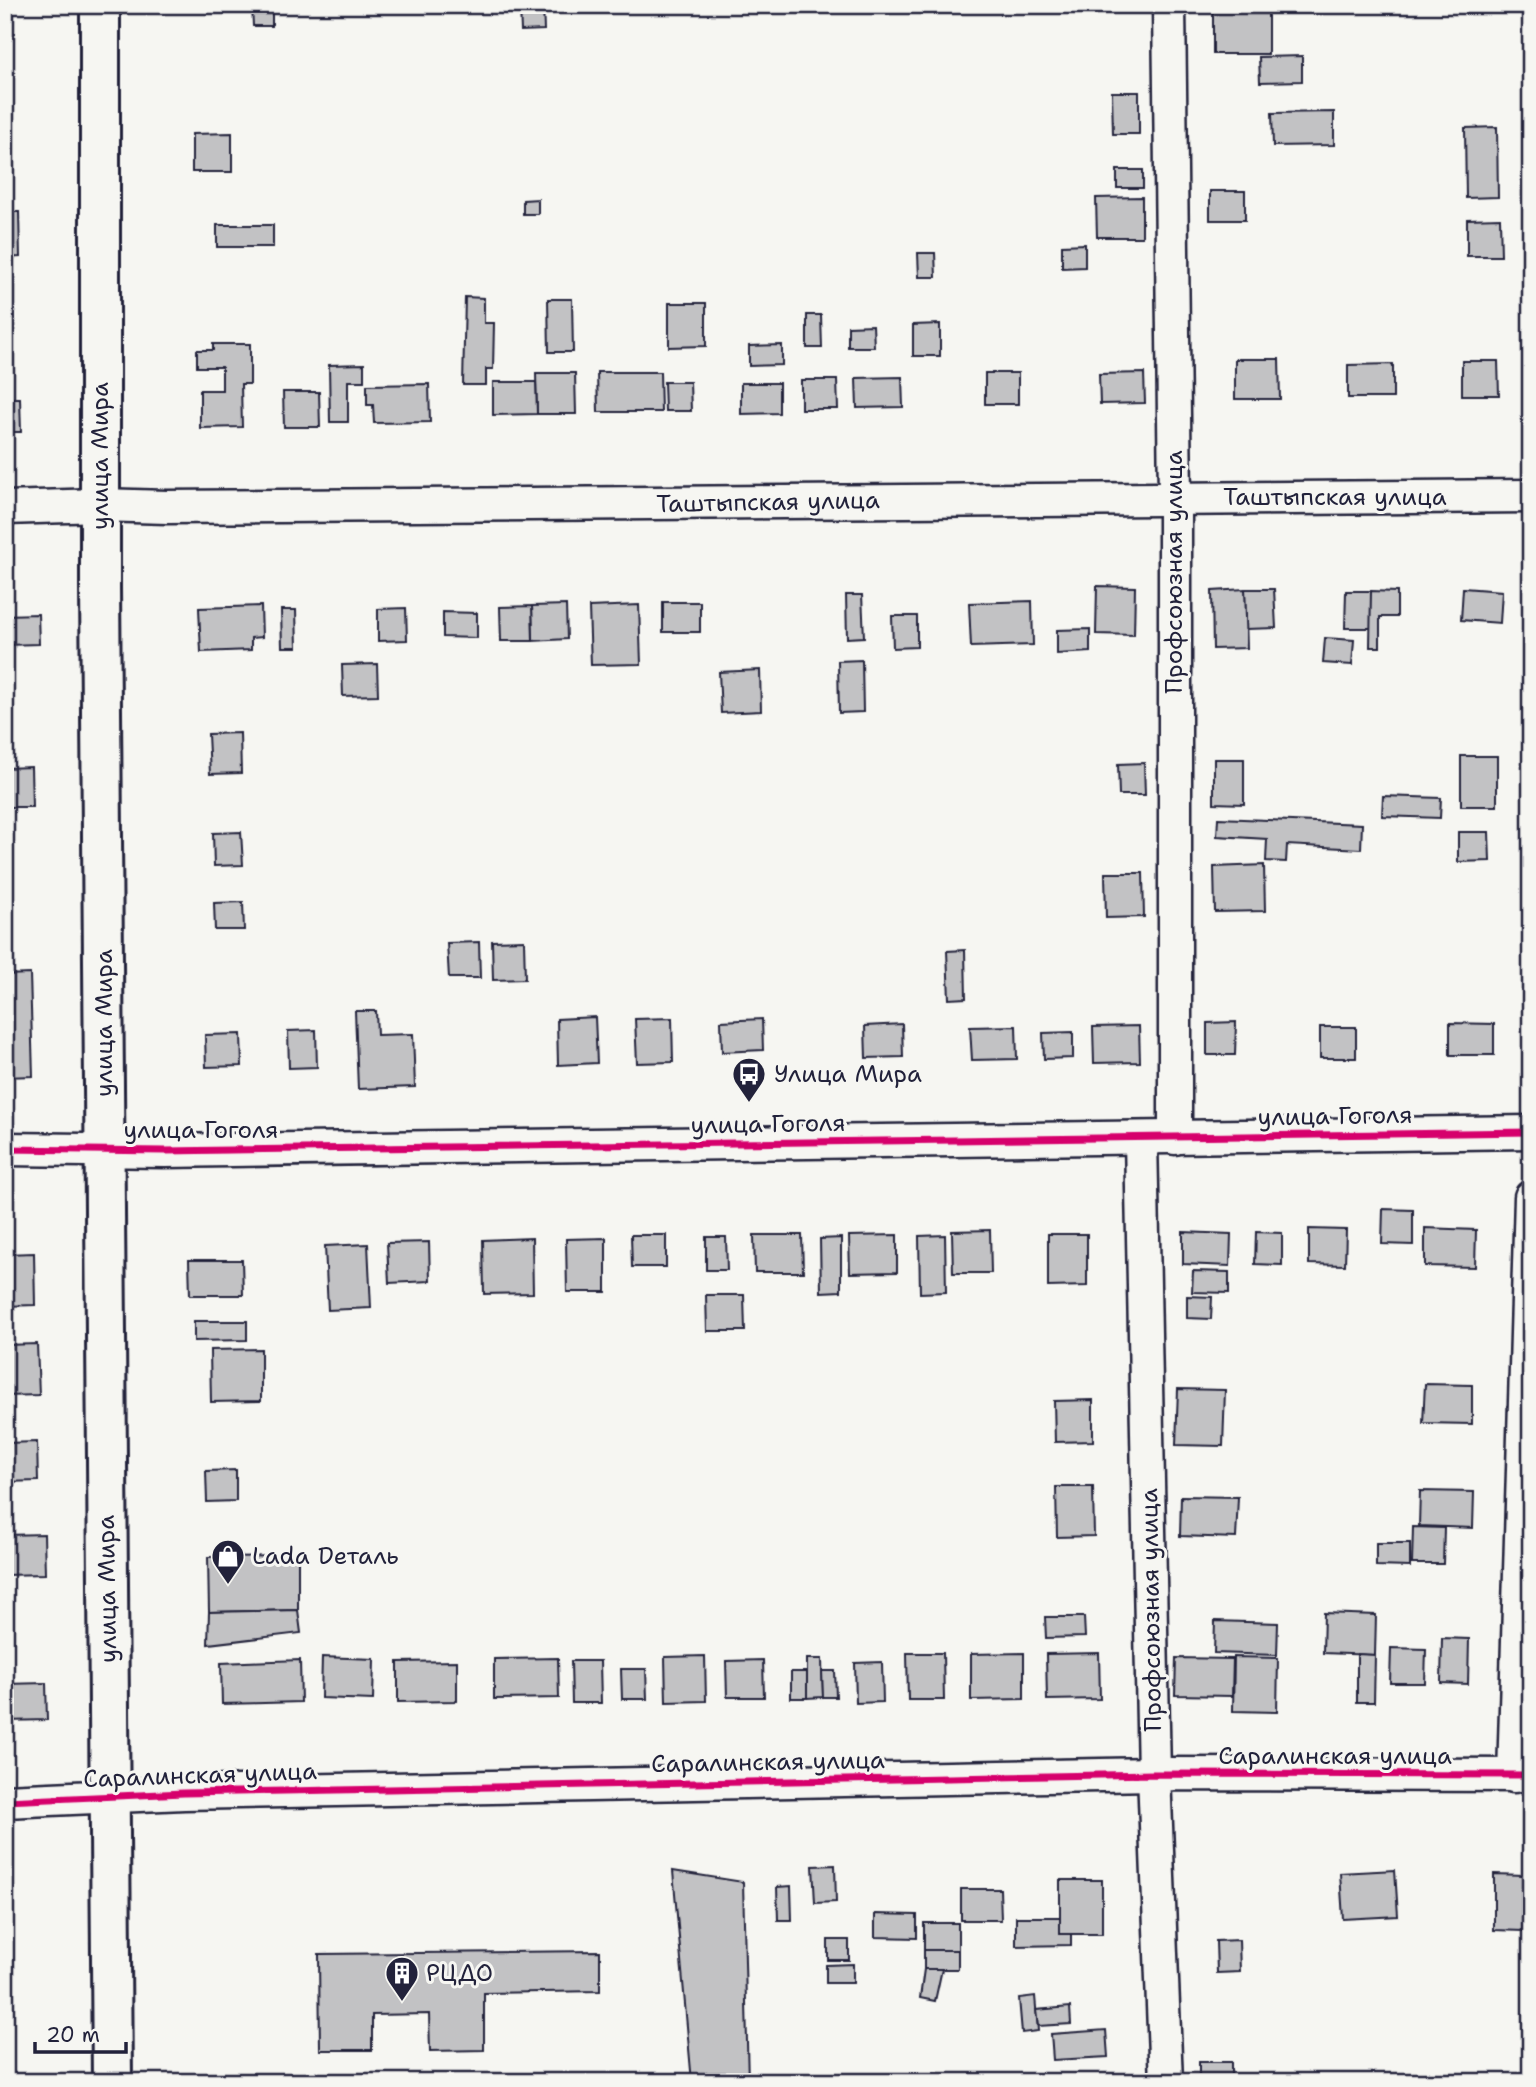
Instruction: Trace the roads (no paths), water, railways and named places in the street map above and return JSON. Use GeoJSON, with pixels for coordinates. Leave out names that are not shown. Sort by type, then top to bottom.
{"type":"FeatureCollection","features":[{"type":"Feature","properties":{"kind":"main road","name":"улица Мира"},"geometry":{"type":"LineString","coordinates":[[100,5],[100,505],[112,2082]]}},
{"type":"Feature","properties":{"kind":"street","name":"Профсоюзная улица"},"geometry":{"type":"LineString","coordinates":[[1169,5],[1175,498],[1175,1138]]}},
{"type":"Feature","properties":{"kind":"street","name":"Таштыпская улица"},"geometry":{"type":"LineString","coordinates":[[5,508],[100,505],[167,508],[1531,496]]}},
{"type":"Feature","properties":{"kind":"street","name":"улица Гоголя"},"geometry":{"type":"LineString","coordinates":[[5,1149],[164,1151],[1531,1132]]}},
{"type":"Feature","properties":{"kind":"street","name":"Профсоюзная улица"},"geometry":{"type":"LineString","coordinates":[[1141,1139],[1154,1774],[1166,2082]]}},
{"type":"Feature","properties":{"kind":"street"},"geometry":{"type":"LineString","coordinates":[[1522,1775],[1531,1197]]}},
{"type":"Feature","properties":{"kind":"street","name":"Саралинская улица"},"geometry":{"type":"LineString","coordinates":[[5,1801],[184,1793],[1154,1774],[1522,1775]]}},
{"type":"Feature","properties":{"kind":"place","name":"Улица Мира"},"geometry":{"type":"Point","coordinates":[749,1104]}},
{"type":"Feature","properties":{"kind":"place","name":"Lada Dеталь"},"geometry":{"type":"Point","coordinates":[228,1586]}},
{"type":"Feature","properties":{"kind":"place","name":"РЦДО"},"geometry":{"type":"Point","coordinates":[402,2003]}}]}
